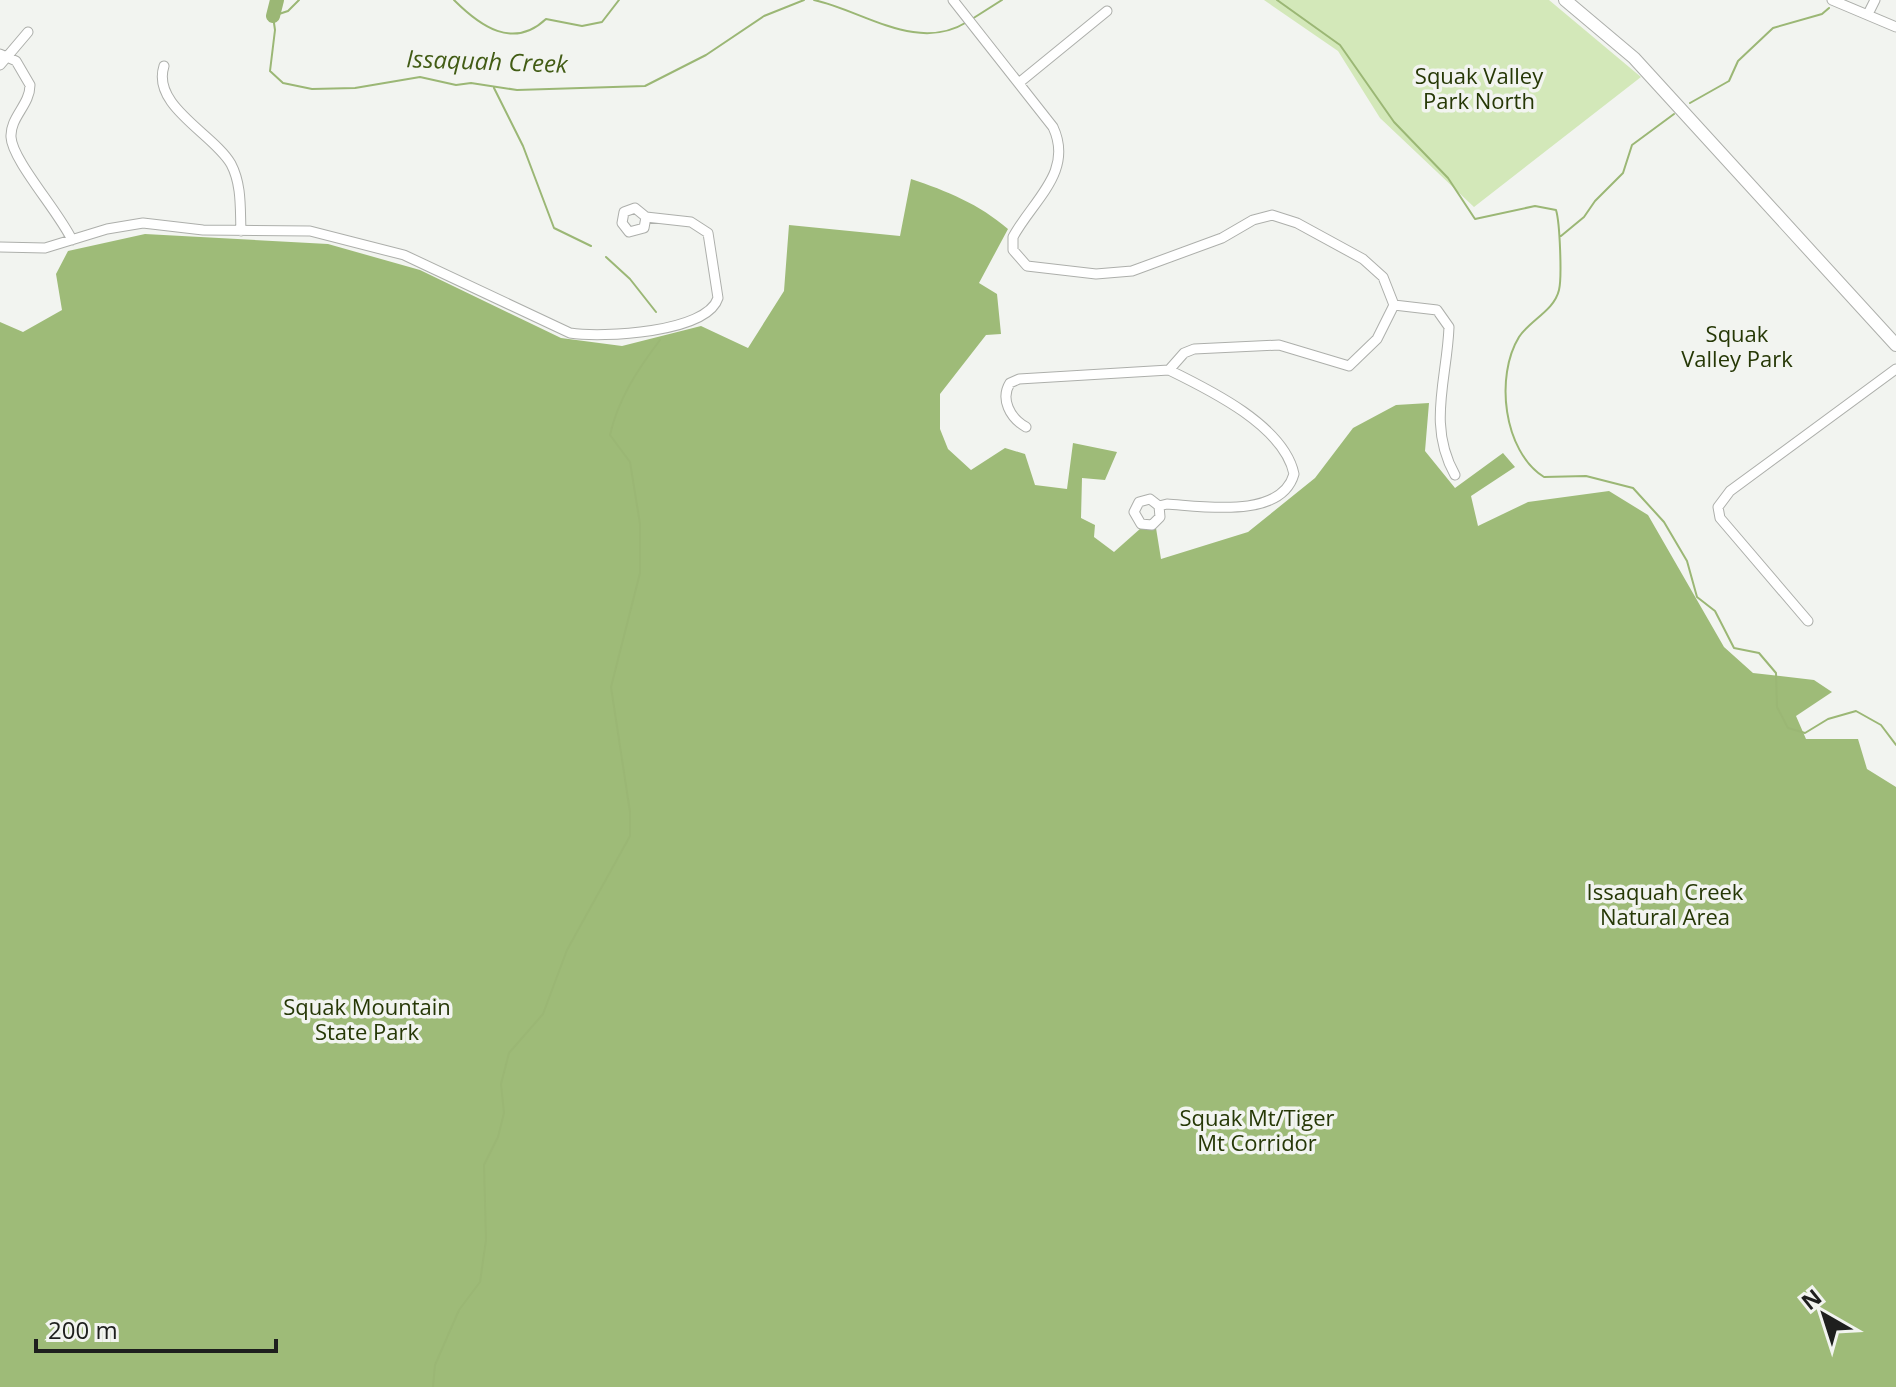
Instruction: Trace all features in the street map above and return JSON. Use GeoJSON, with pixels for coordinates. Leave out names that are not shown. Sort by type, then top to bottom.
{"type":"FeatureCollection","features":[{"type":"Feature","properties":{"kind":"main road"},"geometry":{"type":"LineString","coordinates":[[1565,0],[1634,58],[1896,345]]}},
{"type":"Feature","properties":{"kind":"street"},"geometry":{"type":"LineString","coordinates":[[953,0],[1053,127],[1061,153],[1057,172],[1013,237],[1013,250],[1027,266],[1096,274],[1132,271],[1222,238],[1253,220],[1272,215],[1297,223],[1363,259],[1383,277],[1394,305],[1377,339],[1349,366],[1302,350],[1270,345],[1194,349],[1184,353],[1169,370]]}},
{"type":"Feature","properties":{"kind":"street"},"geometry":{"type":"LineString","coordinates":[[1832,0],[1896,27]]}},
{"type":"Feature","properties":{"kind":"street"},"geometry":{"type":"LineString","coordinates":[[1868,14],[1875,0]]}},
{"type":"Feature","properties":{"kind":"street"},"geometry":{"type":"LineString","coordinates":[[1020,82],[1107,11]]}},
{"type":"Feature","properties":{"kind":"street"},"geometry":{"type":"LineString","coordinates":[[0,65],[28,32]]}},
{"type":"Feature","properties":{"kind":"street"},"geometry":{"type":"LineString","coordinates":[[5,56],[23,70],[30,85],[27,99],[13,125],[14,151],[57,211],[72,240]]}},
{"type":"Feature","properties":{"kind":"street"},"geometry":{"type":"LineString","coordinates":[[164,66],[163,81],[168,96],[218,146],[232,167],[239,185],[241,231]]}},
{"type":"Feature","properties":{"kind":"street"},"geometry":{"type":"LineString","coordinates":[[0,247],[26,250],[143,223],[241,231],[310,231],[378,247],[444,271],[570,333],[593,335],[646,332],[699,317],[715,306],[718,298],[708,233],[691,222],[646,217]]}},
{"type":"Feature","properties":{"kind":"street"},"geometry":{"type":"LineString","coordinates":[[1394,305],[1437,310],[1449,327],[1439,430],[1441,448],[1455,475]]}},
{"type":"Feature","properties":{"kind":"street"},"geometry":{"type":"LineString","coordinates":[[1808,621],[1720,518],[1718,507],[1730,491],[1896,369]]}},
{"type":"Feature","properties":{"kind":"street"},"geometry":{"type":"LineString","coordinates":[[1026,427],[1015,418],[1006,403],[1006,388],[1014,380],[1169,370],[1264,427],[1287,454],[1294,474],[1281,491],[1249,506],[1220,509],[1159,506]]}},
{"type":"Feature","properties":{"kind":"green space","name":"Squak Valley Park North"},"geometry":{"type":"Polygon","coordinates":[[[1264,0],[1549,0],[1641,77],[1474,207],[1380,118],[1338,51],[1264,0]]]}},
{"type":"Feature","properties":{"kind":"green space"},"geometry":{"type":"Polygon","coordinates":[[[911,179],[962,199],[1008,229],[979,283],[997,294],[1001,334],[986,335],[940,394],[940,429],[948,449],[971,470],[1005,448],[1025,454],[1035,485],[1067,489],[1073,443],[1117,452],[1105,480],[1082,478],[1081,518],[1095,525],[1094,537],[1114,552],[1141,528],[1156,528],[1161,559],[1248,532],[1315,478],[1353,428],[1396,405],[1429,403],[1425,451],[1455,488],[1503,453],[1515,467],[1471,496],[1478,526],[1528,502],[1609,491],[1648,515],[1724,647],[1753,673],[1814,680],[1832,692],[1796,716],[1806,739],[1858,739],[1867,769],[1896,787],[1896,1387],[0,1387],[0,322],[23,332],[62,310],[56,274],[68,251],[145,234],[328,244],[420,270],[561,338],[622,346],[701,326],[748,348],[784,291],[789,225],[900,236],[911,179]]]}},
{"type":"Feature","properties":{"kind":"waterway","name":"Issaquah Creek"},"geometry":{"type":"LineString","coordinates":[[273,16],[277,0]]}},
{"type":"Feature","properties":{"kind":"waterway","name":"Issaquah Creek"},"geometry":{"type":"LineString","coordinates":[[299,0],[288,11],[273,16],[275,30],[270,71],[283,83],[312,89],[355,88],[420,77],[456,85],[471,83],[517,90],[645,86],[706,55],[764,16],[804,0]]}},
{"type":"Feature","properties":{"kind":"waterway"},"geometry":{"type":"LineString","coordinates":[[454,0],[486,26],[509,33],[521,33],[546,19],[582,26],[602,22],[619,0]]}},
{"type":"Feature","properties":{"kind":"waterway","name":"Issaquah Creek"},"geometry":{"type":"LineString","coordinates":[[814,0],[910,32],[948,30],[967,22]]}},
{"type":"Feature","properties":{"kind":"waterway","name":"Issaquah Creek"},"geometry":{"type":"LineString","coordinates":[[972,19],[1002,0]]}},
{"type":"Feature","properties":{"kind":"waterway","name":"Issaquah Creek"},"geometry":{"type":"LineString","coordinates":[[1277,0],[1340,45],[1394,122],[1448,178],[1475,219],[1535,206],[1556,210],[1560,250],[1559,290],[1547,310],[1519,337],[1507,372],[1507,412],[1519,450],[1530,465],[1544,477],[1586,476],[1633,488],[1664,522],[1687,561],[1697,597],[1715,611],[1734,648],[1759,653],[1776,673],[1777,707],[1788,728],[1805,733],[1828,719],[1856,711],[1881,725],[1896,745]]}},
{"type":"Feature","properties":{"kind":"waterway"},"geometry":{"type":"LineString","coordinates":[[1690,103],[1729,81],[1738,61],[1773,28],[1822,14],[1829,8]]}},
{"type":"Feature","properties":{"kind":"waterway"},"geometry":{"type":"LineString","coordinates":[[494,88],[523,146],[554,228],[591,246]]}},
{"type":"Feature","properties":{"kind":"waterway"},"geometry":{"type":"LineString","coordinates":[[1561,236],[1584,217],[1623,173],[1632,145],[1674,114]]}},
{"type":"Feature","properties":{"kind":"waterway"},"geometry":{"type":"LineString","coordinates":[[606,257],[630,279],[656,312]]}},
{"type":"Feature","properties":{"kind":"waterway"},"geometry":{"type":"LineString","coordinates":[[433,1387],[435,1365],[459,1310],[480,1282],[486,1240],[484,1165],[498,1137],[504,1113],[501,1084],[509,1053],[543,1014],[567,950],[630,836],[630,812],[611,687],[640,573],[640,524],[630,462],[610,435],[630,385],[660,340]]}},
{"type":"Feature","properties":{"kind":"park label","name":"Squak Valley Park"},"geometry":{"type":"Point","coordinates":[1737,346]}},
{"type":"Feature","properties":{"kind":"park label","name":"Issaquah Creek Natural Area"},"geometry":{"type":"Point","coordinates":[1665,904]}},
{"type":"Feature","properties":{"kind":"park label","name":"Squak Mountain State Park"},"geometry":{"type":"Point","coordinates":[367,1020]}},
{"type":"Feature","properties":{"kind":"park label","name":"Squak Mt/Tiger Mt Corridor"},"geometry":{"type":"Point","coordinates":[1257,1130]}}]}
